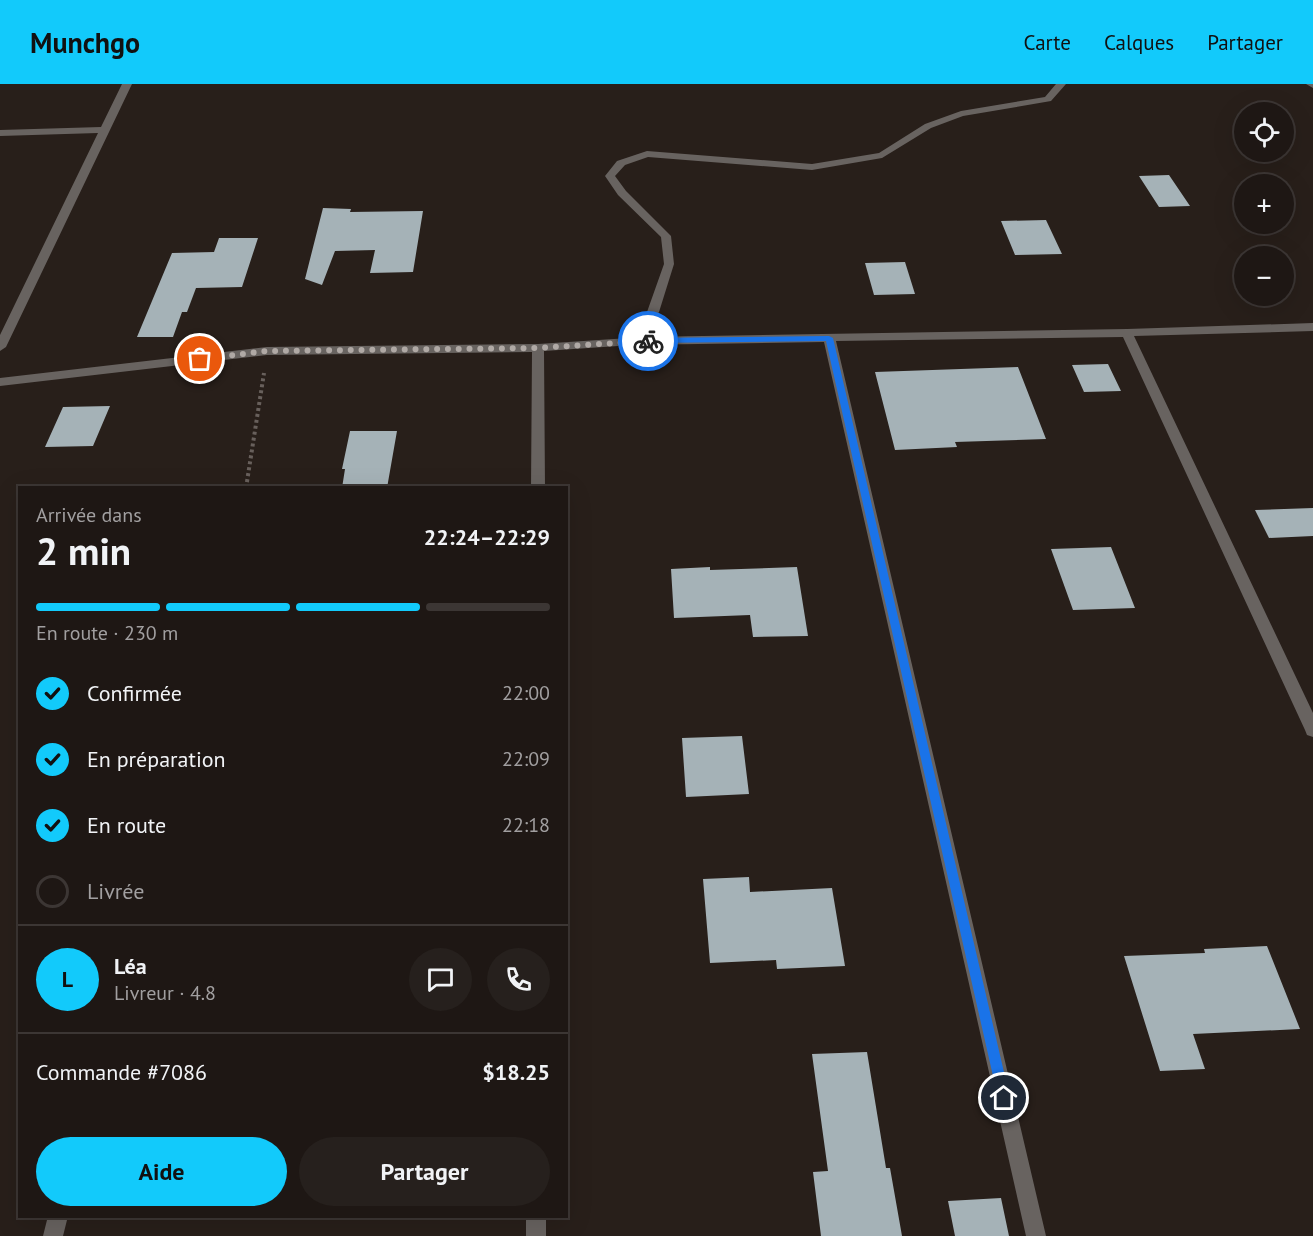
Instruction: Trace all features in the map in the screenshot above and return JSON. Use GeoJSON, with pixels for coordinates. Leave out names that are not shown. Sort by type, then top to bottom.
{"type":"FeatureCollection","features":[{"type":"Feature","properties":{"kind":"street"},"geometry":{"type":"LineString","coordinates":[[0,347],[126,84]]}},
{"type":"Feature","properties":{"kind":"street"},"geometry":{"type":"LineString","coordinates":[[633,341],[653,312],[669,264],[666,236],[622,193],[610,176],[621,163],[647,154],[812,167],[882,155],[928,126],[961,114],[1048,99],[1061,84]]}},
{"type":"Feature","properties":{"kind":"street"},"geometry":{"type":"LineString","coordinates":[[0,133],[105,130]]}},
{"type":"Feature","properties":{"kind":"street"},"geometry":{"type":"LineString","coordinates":[[0,382],[267,351],[538,348],[633,341],[1127,333],[1313,327]]}},
{"type":"Feature","properties":{"kind":"street"},"geometry":{"type":"LineString","coordinates":[[1127,333],[1313,730]]}},
{"type":"Feature","properties":{"kind":"street"},"geometry":{"type":"LineString","coordinates":[[829,338],[1036,1236]]}},
{"type":"Feature","properties":{"kind":"street"},"geometry":{"type":"LineString","coordinates":[[538,348],[538,486]]}},
{"type":"Feature","properties":{"kind":"street"},"geometry":{"type":"LineString","coordinates":[[53,1236],[58,1218]]}},
{"type":"Feature","properties":{"kind":"street"},"geometry":{"type":"LineString","coordinates":[[536,1236],[537,1218]]}},
{"type":"Feature","properties":{"kind":"path"},"geometry":{"type":"LineString","coordinates":[[246,486],[267,351]]}},
{"type":"Feature","properties":{"kind":"building"},"geometry":{"type":"Polygon","coordinates":[[[1169,175],[1190,206],[1159,207],[1139,176],[1169,175]]]}},
{"type":"Feature","properties":{"kind":"building"},"geometry":{"type":"Polygon","coordinates":[[[323,208],[351,209],[350,212],[423,211],[413,272],[370,273],[375,250],[335,251],[322,285],[305,279],[323,208]]]}},
{"type":"Feature","properties":{"kind":"building"},"geometry":{"type":"Polygon","coordinates":[[[1046,220],[1062,254],[1015,255],[1001,221],[1046,220]]]}},
{"type":"Feature","properties":{"kind":"building"},"geometry":{"type":"Polygon","coordinates":[[[219,238],[258,238],[242,287],[196,288],[187,312],[182,312],[173,337],[137,337],[172,253],[214,252],[219,238]]]}},
{"type":"Feature","properties":{"kind":"building"},"geometry":{"type":"Polygon","coordinates":[[[905,262],[915,294],[874,295],[865,263],[905,262]]]}},
{"type":"Feature","properties":{"kind":"building"},"geometry":{"type":"Polygon","coordinates":[[[1108,364],[1121,391],[1084,392],[1072,365],[1108,364]]]}},
{"type":"Feature","properties":{"kind":"building"},"geometry":{"type":"Polygon","coordinates":[[[1018,367],[1046,439],[955,442],[957,447],[895,450],[875,372],[1018,367]]]}},
{"type":"Feature","properties":{"kind":"building"},"geometry":{"type":"Polygon","coordinates":[[[110,406],[93,446],[45,447],[63,407],[110,406]]]}},
{"type":"Feature","properties":{"kind":"building"},"geometry":{"type":"Polygon","coordinates":[[[350,431],[397,431],[387,486],[342,486],[345,469],[342,469],[350,431]]]}},
{"type":"Feature","properties":{"kind":"building"},"geometry":{"type":"Polygon","coordinates":[[[1313,508],[1313,536],[1269,538],[1255,510],[1313,508]]]}},
{"type":"Feature","properties":{"kind":"building"},"geometry":{"type":"Polygon","coordinates":[[[1111,547],[1135,608],[1073,610],[1051,549],[1111,547]]]}},
{"type":"Feature","properties":{"kind":"building"},"geometry":{"type":"Polygon","coordinates":[[[710,567],[710,570],[797,567],[808,636],[753,637],[750,615],[674,618],[671,569],[710,567]]]}},
{"type":"Feature","properties":{"kind":"building"},"geometry":{"type":"Polygon","coordinates":[[[742,736],[749,794],[686,797],[682,738],[742,736]]]}},
{"type":"Feature","properties":{"kind":"building"},"geometry":{"type":"Polygon","coordinates":[[[749,877],[750,892],[832,888],[845,966],[777,969],[776,960],[710,963],[703,879],[749,877]]]}},
{"type":"Feature","properties":{"kind":"building"},"geometry":{"type":"Polygon","coordinates":[[[1267,946],[1300,1029],[1193,1034],[1205,1069],[1160,1071],[1124,956],[1205,953],[1204,949],[1267,946]]]}},
{"type":"Feature","properties":{"kind":"building"},"geometry":{"type":"Polygon","coordinates":[[[867,1052],[886,1168],[890,1168],[902,1236],[821,1236],[813,1172],[828,1171],[812,1054],[867,1052]]]}},
{"type":"Feature","properties":{"kind":"building"},"geometry":{"type":"Polygon","coordinates":[[[1001,1198],[1009,1236],[955,1236],[948,1201],[1001,1198]]]}},
{"type":"Feature","properties":{"kind":"way so far"},"geometry":{"type":"LineString","coordinates":[[200,359],[267,351],[538,348],[648,341]]}},
{"type":"Feature","properties":{"kind":"route"},"geometry":{"type":"LineString","coordinates":[[648,341],[829,338],[1004,1098]]}}]}
